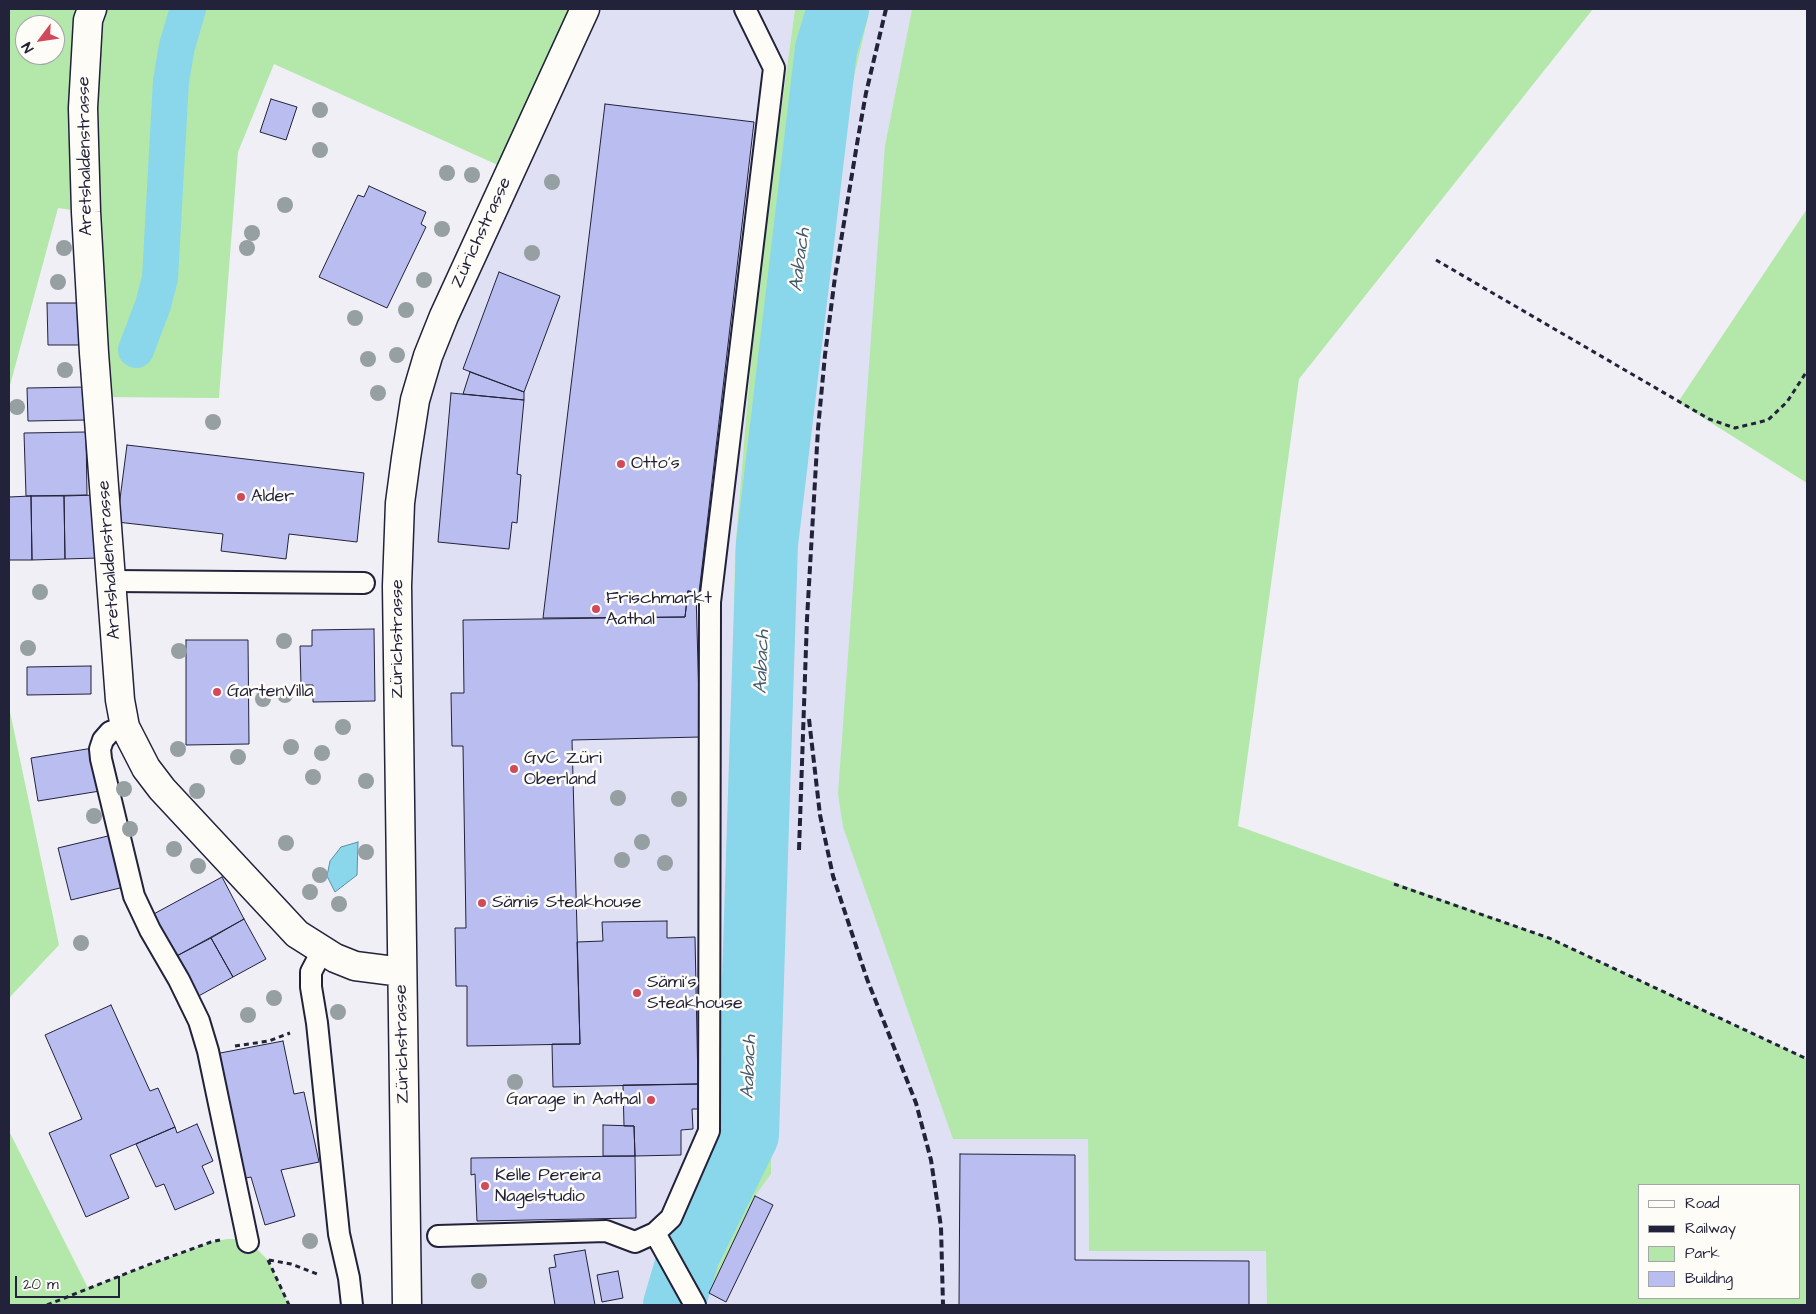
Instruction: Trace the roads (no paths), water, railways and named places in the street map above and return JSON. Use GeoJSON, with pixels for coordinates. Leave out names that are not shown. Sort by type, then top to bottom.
{"type":"FeatureCollection","features":[{"type":"Feature","properties":{"kind":"main road","name":"Aretshaldenstrasse"},"geometry":{"type":"LineString","coordinates":[[92,9],[88,20],[83,108],[86,212],[120,700],[125,727],[146,768],[162,789],[297,934],[322,951],[355,966],[402,972]]}},
{"type":"Feature","properties":{"kind":"main road","name":"Zürichstrasse"},"geometry":{"type":"LineString","coordinates":[[407,1305],[398,552],[400,503],[415,400],[428,356],[444,316],[585,9]]}},
{"type":"Feature","properties":{"kind":"lane"},"geometry":{"type":"LineString","coordinates":[[660,1241],[709,1131],[710,602],[774,68],[745,9]]}},
{"type":"Feature","properties":{"kind":"lane"},"geometry":{"type":"LineString","coordinates":[[113,581],[364,583]]}},
{"type":"Feature","properties":{"kind":"lane"},"geometry":{"type":"LineString","coordinates":[[125,727],[110,732],[103,740],[100,749],[134,896],[150,930],[187,994],[199,1021],[208,1051],[248,1242]]}},
{"type":"Feature","properties":{"kind":"lane"},"geometry":{"type":"LineString","coordinates":[[322,951],[311,972],[311,988],[318,1023],[339,1234],[349,1278],[352,1305]]}},
{"type":"Feature","properties":{"kind":"lane"},"geometry":{"type":"LineString","coordinates":[[438,1236],[606,1231],[635,1242],[660,1241]]}},
{"type":"Feature","properties":{"kind":"lane"},"geometry":{"type":"LineString","coordinates":[[660,1241],[695,1305]]}},
{"type":"Feature","properties":{"kind":"water"},"geometry":{"type":"Polygon","coordinates":[[[358,842],[357,875],[335,892],[327,876],[330,861],[341,847],[358,842]]]}},
{"type":"Feature","properties":{"kind":"waterway"},"geometry":{"type":"LineString","coordinates":[[136,350],[153,305],[160,278],[171,81],[177,46],[188,9]]}},
{"type":"Feature","properties":{"kind":"waterway","name":"Aabach"},"geometry":{"type":"LineString","coordinates":[[674,1305],[689,1254],[748,1135],[767,544],[826,49],[838,9]]}},
{"type":"Feature","properties":{"kind":"railway"},"geometry":{"type":"LineString","coordinates":[[799,850],[807,619],[818,429],[825,355],[835,277],[858,138],[866,93],[886,9]]}},
{"type":"Feature","properties":{"kind":"railway"},"geometry":{"type":"LineString","coordinates":[[809,719],[820,815],[833,876],[867,979],[916,1103],[931,1160],[941,1227],[943,1305]]}},
{"type":"Feature","properties":{"kind":"place","name":"Otto's"},"geometry":{"type":"Point","coordinates":[621,464]}},
{"type":"Feature","properties":{"kind":"place","name":"Alder"},"geometry":{"type":"Point","coordinates":[241,497]}},
{"type":"Feature","properties":{"kind":"place","name":"Frischmarkt Aathal"},"geometry":{"type":"Point","coordinates":[596,609]}},
{"type":"Feature","properties":{"kind":"place","name":"GartenVilla"},"geometry":{"type":"Point","coordinates":[217,692]}},
{"type":"Feature","properties":{"kind":"place","name":"GvC Züri Oberland"},"geometry":{"type":"Point","coordinates":[514,769]}},
{"type":"Feature","properties":{"kind":"place","name":"Sämis Steakhouse"},"geometry":{"type":"Point","coordinates":[482,903]}},
{"type":"Feature","properties":{"kind":"place","name":"Sämi's Steakhouse"},"geometry":{"type":"Point","coordinates":[637,993]}},
{"type":"Feature","properties":{"kind":"place","name":"Garage in Aathal"},"geometry":{"type":"Point","coordinates":[651,1100]}},
{"type":"Feature","properties":{"kind":"place","name":"Kelle Pereira Nagelstudio"},"geometry":{"type":"Point","coordinates":[485,1186]}}]}
